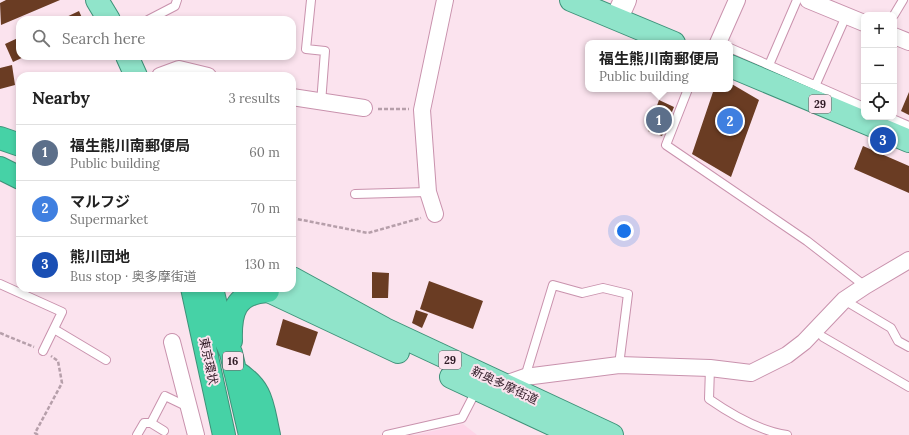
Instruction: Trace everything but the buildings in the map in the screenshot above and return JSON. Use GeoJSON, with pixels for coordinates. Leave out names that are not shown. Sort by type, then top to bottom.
{"type":"FeatureCollection","features":[{"type":"Feature","properties":{"kind":"highway"},"geometry":{"type":"LineString","coordinates":[[0,138],[16,144]]}},
{"type":"Feature","properties":{"kind":"highway"},"geometry":{"type":"LineString","coordinates":[[0,168],[16,176]]}},
{"type":"Feature","properties":{"kind":"highway","name":"東京環状"},"geometry":{"type":"LineString","coordinates":[[193,292],[209,358],[224,435]]}},
{"type":"Feature","properties":{"kind":"highway","name":"東京環状"},"geometry":{"type":"LineString","coordinates":[[213,292],[223,335],[233,362],[250,435]]}},
{"type":"Feature","properties":{"kind":"highway"},"geometry":{"type":"LineString","coordinates":[[257,292],[246,296],[235,307],[231,322],[233,362],[255,387],[261,399],[269,435]]}},
{"type":"Feature","properties":{"kind":"main road"},"geometry":{"type":"LineString","coordinates":[[97,0],[106,16]]}},
{"type":"Feature","properties":{"kind":"main road"},"geometry":{"type":"LineString","coordinates":[[571,0],[621,9],[669,40]]}},
{"type":"Feature","properties":{"kind":"main road"},"geometry":{"type":"LineString","coordinates":[[129,60],[134,72]]}},
{"type":"Feature","properties":{"kind":"main road","name":"29"},"geometry":{"type":"LineString","coordinates":[[733,67],[909,141]]}},
{"type":"Feature","properties":{"kind":"main road","name":"新奥多摩街道"},"geometry":{"type":"LineString","coordinates":[[296,280],[575,435]]}},
{"type":"Feature","properties":{"kind":"main road","name":"新奥多摩街道"},"geometry":{"type":"LineString","coordinates":[[272,292],[493,390],[612,435]]}},
{"type":"Feature","properties":{"kind":"street"},"geometry":{"type":"LineString","coordinates":[[435,214],[428,192],[422,110],[445,0]]}},
{"type":"Feature","properties":{"kind":"street"},"geometry":{"type":"LineString","coordinates":[[719,40],[736,0]]}},
{"type":"Feature","properties":{"kind":"street"},"geometry":{"type":"LineString","coordinates":[[808,0],[861,22]]}},
{"type":"Feature","properties":{"kind":"street"},"geometry":{"type":"LineString","coordinates":[[897,37],[909,42]]}},
{"type":"Feature","properties":{"kind":"street"},"geometry":{"type":"LineString","coordinates":[[171,72],[179,69],[191,72]]}},
{"type":"Feature","properties":{"kind":"street"},"geometry":{"type":"LineString","coordinates":[[296,98],[320,103],[364,108]]}},
{"type":"Feature","properties":{"kind":"street"},"geometry":{"type":"LineString","coordinates":[[493,390],[525,377],[619,365],[710,368],[751,373],[787,355],[804,342],[844,300],[909,260]]}},
{"type":"Feature","properties":{"kind":"street"},"geometry":{"type":"LineString","coordinates":[[172,342],[196,435]]}},
{"type":"Feature","properties":{"kind":"lane"},"geometry":{"type":"LineString","coordinates":[[156,16],[175,6],[177,0]]}},
{"type":"Feature","properties":{"kind":"lane"},"geometry":{"type":"LineString","coordinates":[[311,0],[306,49],[324,51],[320,103]]}},
{"type":"Feature","properties":{"kind":"lane"},"geometry":{"type":"LineString","coordinates":[[769,65],[808,0]]}},
{"type":"Feature","properties":{"kind":"lane"},"geometry":{"type":"LineString","coordinates":[[896,12],[903,0]]}},
{"type":"Feature","properties":{"kind":"lane"},"geometry":{"type":"LineString","coordinates":[[816,84],[846,16]]}},
{"type":"Feature","properties":{"kind":"lane"},"geometry":{"type":"LineString","coordinates":[[733,49],[861,104]]}},
{"type":"Feature","properties":{"kind":"lane"},"geometry":{"type":"LineString","coordinates":[[687,92],[666,145],[807,241],[865,286]]}},
{"type":"Feature","properties":{"kind":"lane"},"geometry":{"type":"LineString","coordinates":[[895,120],[909,126]]}},
{"type":"Feature","properties":{"kind":"lane"},"geometry":{"type":"LineString","coordinates":[[355,194],[428,192]]}},
{"type":"Feature","properties":{"kind":"lane"},"geometry":{"type":"LineString","coordinates":[[0,284],[16,291]]}},
{"type":"Feature","properties":{"kind":"lane"},"geometry":{"type":"LineString","coordinates":[[525,377],[553,285],[582,293],[603,288],[628,294],[619,365]]}},
{"type":"Feature","properties":{"kind":"lane"},"geometry":{"type":"LineString","coordinates":[[18,292],[62,312],[43,351]]}},
{"type":"Feature","properties":{"kind":"lane"},"geometry":{"type":"LineString","coordinates":[[844,300],[891,328],[898,341],[909,347]]}},
{"type":"Feature","properties":{"kind":"lane"},"geometry":{"type":"LineString","coordinates":[[54,329],[106,360]]}},
{"type":"Feature","properties":{"kind":"lane"},"geometry":{"type":"LineString","coordinates":[[823,337],[909,387]]}},
{"type":"Feature","properties":{"kind":"lane"},"geometry":{"type":"LineString","coordinates":[[710,368],[709,399],[720,407],[769,432],[787,435]]}},
{"type":"Feature","properties":{"kind":"lane"},"geometry":{"type":"LineString","coordinates":[[387,435],[462,418],[493,390]]}},
{"type":"Feature","properties":{"kind":"lane"},"geometry":{"type":"LineString","coordinates":[[151,423],[165,396],[188,407]]}},
{"type":"Feature","properties":{"kind":"lane"},"geometry":{"type":"LineString","coordinates":[[137,435],[144,423],[151,423],[164,431]]}},
{"type":"Feature","properties":{"kind":"path"},"geometry":{"type":"LineString","coordinates":[[364,108],[422,110]]}},
{"type":"Feature","properties":{"kind":"path"},"geometry":{"type":"LineString","coordinates":[[296,219],[368,233],[435,214]]}},
{"type":"Feature","properties":{"kind":"path"},"geometry":{"type":"LineString","coordinates":[[0,333],[43,351],[58,361],[62,383],[35,433],[38,435]]}},
{"type":"Feature","properties":{"kind":"shaded area"},"geometry":{"type":"Polygon","coordinates":[[[463,424],[477,435],[415,435],[463,424]]]}},
{"type":"Feature","properties":{"kind":"place","name":"福生熊川南郵便局"},"geometry":{"type":"Point","coordinates":[659,120]}},
{"type":"Feature","properties":{"kind":"place","name":"マルフジ"},"geometry":{"type":"Point","coordinates":[730,121]}},
{"type":"Feature","properties":{"kind":"place","name":"熊川団地"},"geometry":{"type":"Point","coordinates":[883,140]}}]}
